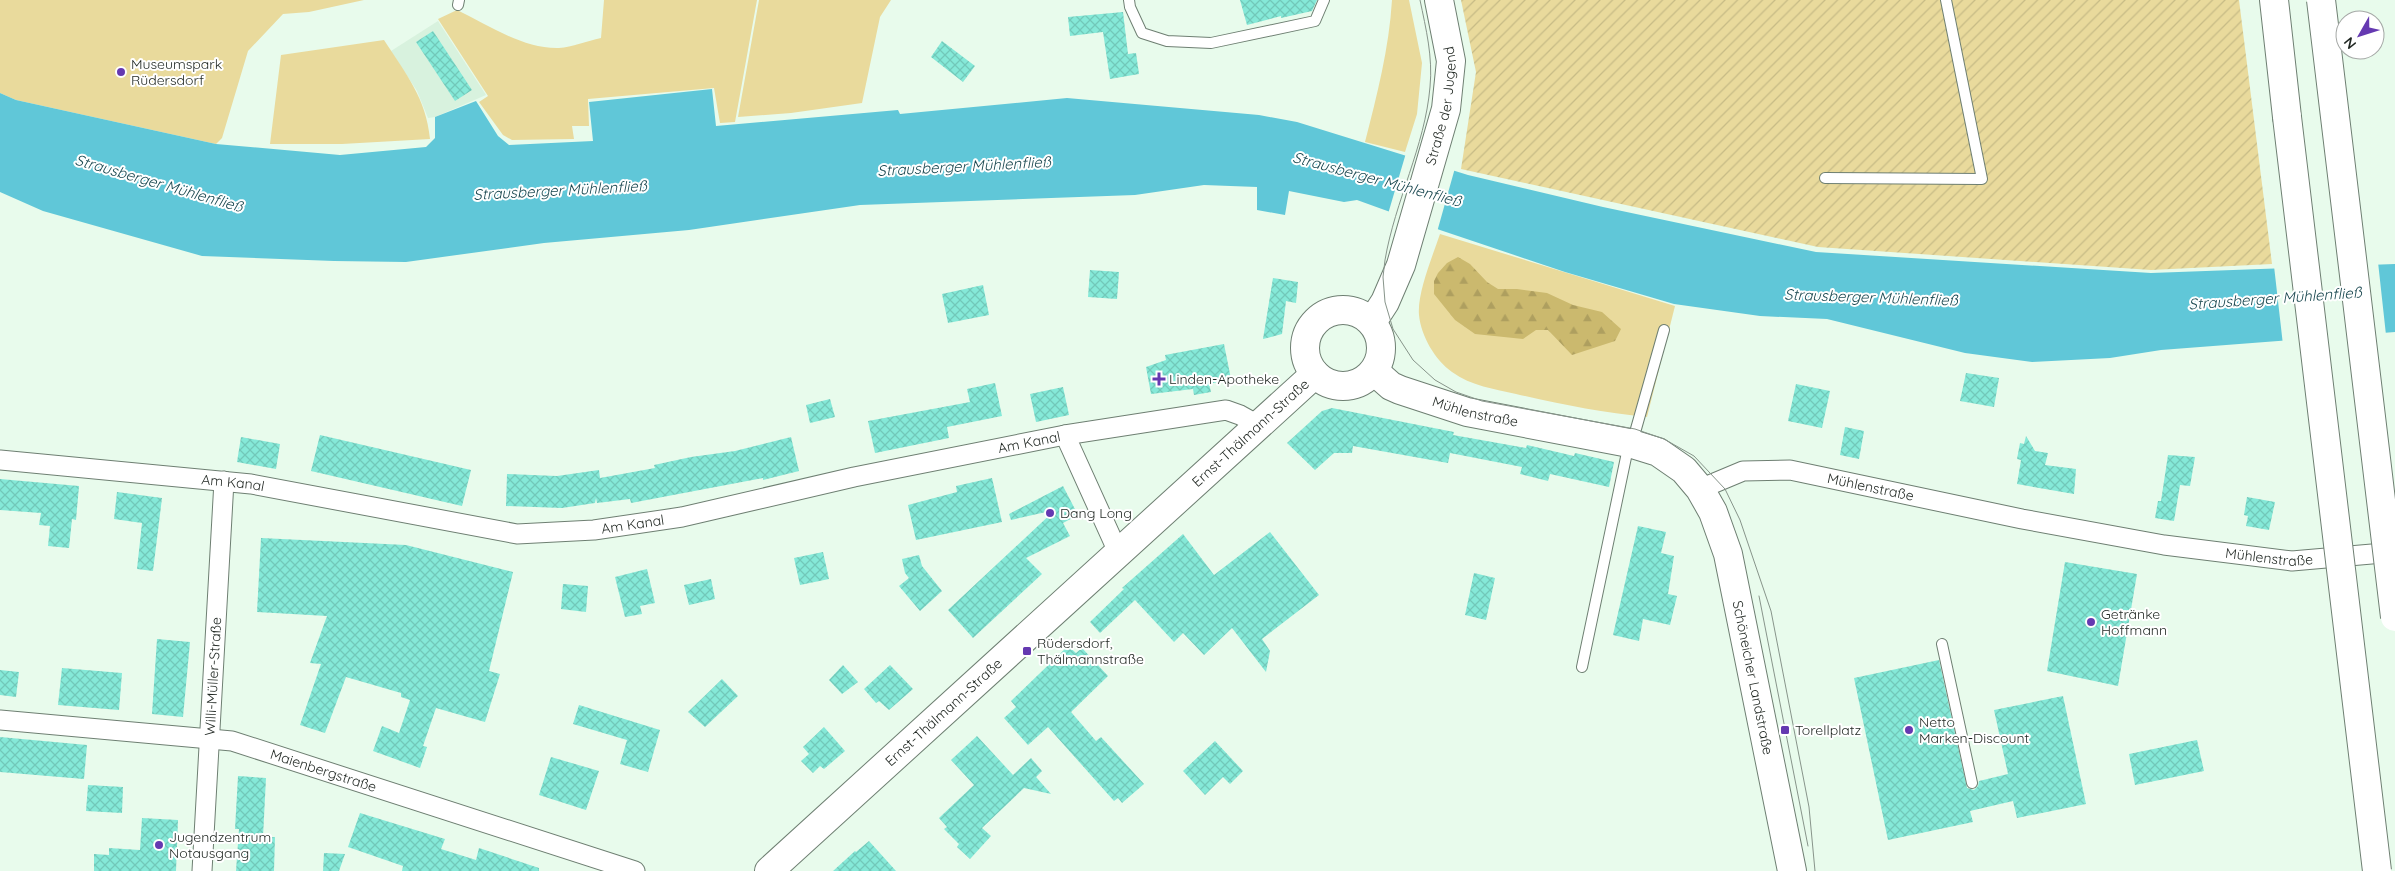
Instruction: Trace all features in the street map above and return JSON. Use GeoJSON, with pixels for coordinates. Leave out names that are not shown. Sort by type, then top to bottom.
{"type":"FeatureCollection","features":[{"type":"Feature","properties":{"kind":"main road","name":"Straße der Jugend"},"geometry":{"type":"LineString","coordinates":[[1372,322],[1385,302],[1402,265],[1442,124],[1451,61],[1439,0]]}},
{"type":"Feature","properties":{"kind":"main road"},"geometry":{"type":"LineString","coordinates":[[2274,0],[2377,871]]}},
{"type":"Feature","properties":{"kind":"main road"},"geometry":{"type":"LineString","coordinates":[[2321,0],[2395,617]]}},
{"type":"Feature","properties":{"kind":"main road"},"geometry":{"type":"LineString","coordinates":[[1339,310],[1352,310],[1372,322],[1379,334],[1382,347],[1380,360],[1374,371],[1366,379],[1345,386],[1329,383],[1315,374],[1305,353],[1306,340],[1310,329],[1328,313],[1339,310]]}},
{"type":"Feature","properties":{"kind":"main road","name":"Mühlenstraße"},"geometry":{"type":"LineString","coordinates":[[1374,371],[1391,386],[1400,390],[1467,412],[1631,443],[1658,452],[1675,463],[1700,489]]}},
{"type":"Feature","properties":{"kind":"main road","name":"Ernst-Thälmann-Straße"},"geometry":{"type":"LineString","coordinates":[[769,871],[1315,374]]}},
{"type":"Feature","properties":{"kind":"main road","name":"Schöneicher Landstraße"},"geometry":{"type":"LineString","coordinates":[[1700,489],[1713,512],[1728,554],[1792,871]]}},
{"type":"Feature","properties":{"kind":"street","name":"Am Kanal"},"geometry":{"type":"LineString","coordinates":[[0,460],[251,484],[517,534],[594,530],[682,518],[854,477],[1066,435],[1226,410],[1258,425]]}},
{"type":"Feature","properties":{"kind":"street"},"geometry":{"type":"LineString","coordinates":[[1066,435],[1118,552]]}},
{"type":"Feature","properties":{"kind":"street","name":"Mühlenstraße"},"geometry":{"type":"LineString","coordinates":[[1700,489],[1743,470],[1790,470],[2022,519],[2184,547],[2292,561],[2395,552]]}},
{"type":"Feature","properties":{"kind":"street","name":"Willi-Müller-Straße"},"geometry":{"type":"LineString","coordinates":[[202,871],[224,481]]}},
{"type":"Feature","properties":{"kind":"street","name":"Maienbergstraße"},"geometry":{"type":"LineString","coordinates":[[0,720],[232,741],[635,871]]}},
{"type":"Feature","properties":{"kind":"lane"},"geometry":{"type":"LineString","coordinates":[[1129,0],[1142,32],[1166,41],[1211,43],[1315,21],[1324,0]]}},
{"type":"Feature","properties":{"kind":"lane"},"geometry":{"type":"LineString","coordinates":[[1825,178],[1982,179],[1946,0]]}},
{"type":"Feature","properties":{"kind":"lane"},"geometry":{"type":"LineString","coordinates":[[1582,667],[1631,443],[1664,330]]}},
{"type":"Feature","properties":{"kind":"lane"},"geometry":{"type":"LineString","coordinates":[[1942,644],[1972,783]]}},
{"type":"Feature","properties":{"kind":"shaded area","name":"Museumspark Rüdersdorf"},"geometry":{"type":"Polygon","coordinates":[[[0,0],[364,0],[309,12],[283,14],[248,51],[222,138],[216,144],[16,100],[0,93],[0,0]]]}},
{"type":"Feature","properties":{"kind":"shaded area"},"geometry":{"type":"Polygon","coordinates":[[[604,0],[757,0],[735,122],[720,123],[714,88],[588,99],[589,126],[572,126],[574,139],[512,140],[503,135],[479,102],[488,96],[438,19],[457,10],[506,35],[532,45],[559,48],[601,38],[604,0]]]}},
{"type":"Feature","properties":{"kind":"shaded area"},"geometry":{"type":"Polygon","coordinates":[[[759,0],[891,0],[880,17],[862,103],[791,113],[738,117],[759,0]]]}},
{"type":"Feature","properties":{"kind":"shaded area"},"geometry":{"type":"Polygon","coordinates":[[[1392,0],[1409,0],[1422,63],[1417,114],[1405,152],[1365,142],[1385,54],[1392,0]]]}},
{"type":"Feature","properties":{"kind":"shaded area"},"geometry":{"type":"Polygon","coordinates":[[[1461,0],[2239,0],[2272,264],[2151,270],[1818,247],[1461,169],[1476,72],[1461,0]]]}},
{"type":"Feature","properties":{"kind":"shaded area"},"geometry":{"type":"Polygon","coordinates":[[[438,21],[486,95],[435,117],[428,118],[417,91],[391,51],[438,21]]]}},
{"type":"Feature","properties":{"kind":"shaded area"},"geometry":{"type":"Polygon","coordinates":[[[384,40],[414,87],[428,124],[430,139],[342,144],[270,144],[281,55],[384,40]]]}},
{"type":"Feature","properties":{"kind":"shaded area"},"geometry":{"type":"Polygon","coordinates":[[[1440,234],[1675,306],[1647,417],[1581,408],[1492,389],[1467,381],[1446,367],[1430,347],[1420,323],[1419,315],[1420,296],[1440,234]]]}},
{"type":"Feature","properties":{"kind":"green space"},"geometry":{"type":"Polygon","coordinates":[[[1458,257],[1470,264],[1487,282],[1498,289],[1517,289],[1547,293],[1573,305],[1602,312],[1621,329],[1615,341],[1572,355],[1548,330],[1536,330],[1523,339],[1475,334],[1455,320],[1434,294],[1434,281],[1438,273],[1447,263],[1458,257]]]}},
{"type":"Feature","properties":{"kind":"water","name":"Strausberger Mühlenfließ"},"geometry":{"type":"Polygon","coordinates":[[[712,89],[716,126],[898,110],[900,114],[1067,98],[1259,115],[1297,122],[1468,175],[1603,207],[1816,252],[2151,273],[2395,264],[2395,332],[2161,350],[2110,358],[2032,362],[1965,353],[1827,319],[1760,316],[1674,304],[1565,272],[1357,200],[1344,202],[1289,191],[1285,215],[1257,210],[1257,187],[1204,185],[1135,195],[860,205],[689,230],[544,243],[406,262],[202,256],[43,211],[0,192],[0,93],[16,100],[216,144],[340,155],[426,147],[435,138],[435,117],[476,101],[498,136],[509,145],[593,141],[589,102],[712,89]]]}},
{"type":"Feature","properties":{"kind":"pier"},"geometry":{"type":"Polygon","coordinates":[[[1406,153],[1455,168],[1437,232],[1388,214],[1406,153]]]}},
{"type":"Feature","properties":{"kind":"pier"},"geometry":{"type":"Polygon","coordinates":[[[2378,262],[2386,335],[2283,345],[2274,266],[2378,262]]]}},
{"type":"Feature","properties":{"kind":"building"},"geometry":{"type":"Polygon","coordinates":[[[1240,0],[1317,0],[1312,11],[1281,18],[1281,16],[1247,25],[1240,0]]]}},
{"type":"Feature","properties":{"kind":"building"},"geometry":{"type":"Polygon","coordinates":[[[1123,12],[1128,54],[1136,53],[1139,74],[1110,79],[1103,32],[1070,36],[1068,17],[1123,12]]]}},
{"type":"Feature","properties":{"kind":"building"},"geometry":{"type":"Polygon","coordinates":[[[433,31],[472,90],[455,101],[416,42],[433,31]]]}},
{"type":"Feature","properties":{"kind":"building"},"geometry":{"type":"Polygon","coordinates":[[[942,41],[975,66],[963,82],[931,57],[942,41]]]}},
{"type":"Feature","properties":{"kind":"building"},"geometry":{"type":"Polygon","coordinates":[[[1090,270],[1119,272],[1117,299],[1088,297],[1090,270]]]}},
{"type":"Feature","properties":{"kind":"building"},"geometry":{"type":"Polygon","coordinates":[[[1273,278],[1298,282],[1296,303],[1286,301],[1282,334],[1263,339],[1273,278]]]}},
{"type":"Feature","properties":{"kind":"building"},"geometry":{"type":"Polygon","coordinates":[[[983,285],[989,315],[948,323],[942,294],[983,285]]]}},
{"type":"Feature","properties":{"kind":"building"},"geometry":{"type":"Polygon","coordinates":[[[1224,344],[1231,379],[1209,384],[1211,392],[1194,395],[1193,389],[1151,394],[1146,367],[1166,360],[1165,355],[1224,344]]]}},
{"type":"Feature","properties":{"kind":"building"},"geometry":{"type":"Polygon","coordinates":[[[1966,373],[1999,378],[1994,407],[1960,401],[1966,373]]]}},
{"type":"Feature","properties":{"kind":"building"},"geometry":{"type":"Polygon","coordinates":[[[995,383],[1002,416],[947,427],[949,438],[875,453],[868,421],[970,402],[967,389],[995,383]]]}},
{"type":"Feature","properties":{"kind":"building"},"geometry":{"type":"Polygon","coordinates":[[[1796,384],[1830,391],[1822,428],[1788,421],[1796,384]]]}},
{"type":"Feature","properties":{"kind":"building"},"geometry":{"type":"Polygon","coordinates":[[[1063,387],[1069,415],[1036,422],[1030,394],[1063,387]]]}},
{"type":"Feature","properties":{"kind":"building"},"geometry":{"type":"Polygon","coordinates":[[[830,399],[835,417],[810,423],[806,405],[830,399]]]}},
{"type":"Feature","properties":{"kind":"building"},"geometry":{"type":"Polygon","coordinates":[[[1332,408],[1454,432],[1453,435],[1526,448],[1527,445],[1574,456],[1575,453],[1614,462],[1609,487],[1550,474],[1548,481],[1520,474],[1522,467],[1450,453],[1448,463],[1353,446],[1352,453],[1334,453],[1315,470],[1287,443],[1322,411],[1332,408]]]}},
{"type":"Feature","properties":{"kind":"building"},"geometry":{"type":"Polygon","coordinates":[[[1845,427],[1864,431],[1859,459],[1840,455],[1845,427]]]}},
{"type":"Feature","properties":{"kind":"building"},"geometry":{"type":"Polygon","coordinates":[[[320,435],[471,470],[462,506],[311,471],[320,435]]]}},
{"type":"Feature","properties":{"kind":"building"},"geometry":{"type":"Polygon","coordinates":[[[2026,436],[2035,451],[2048,453],[2045,465],[2076,469],[2074,494],[2017,484],[2021,460],[2017,459],[2020,443],[2024,444],[2026,436]]]}},
{"type":"Feature","properties":{"kind":"building"},"geometry":{"type":"Polygon","coordinates":[[[241,437],[280,444],[276,469],[237,462],[241,437]]]}},
{"type":"Feature","properties":{"kind":"building"},"geometry":{"type":"Polygon","coordinates":[[[791,437],[799,471],[763,480],[763,478],[631,503],[630,499],[597,503],[596,498],[595,503],[562,508],[506,506],[507,474],[557,476],[599,470],[600,478],[655,468],[654,465],[691,457],[735,451],[791,437]]]}},
{"type":"Feature","properties":{"kind":"building"},"geometry":{"type":"Polygon","coordinates":[[[2168,455],[2195,457],[2190,486],[2180,485],[2174,521],[2155,518],[2158,501],[2161,501],[2168,455]]]}},
{"type":"Feature","properties":{"kind":"building"},"geometry":{"type":"Polygon","coordinates":[[[992,478],[1002,522],[916,540],[908,505],[957,492],[956,486],[992,478]]]}},
{"type":"Feature","properties":{"kind":"building"},"geometry":{"type":"Polygon","coordinates":[[[0,479],[79,486],[76,520],[72,519],[69,548],[48,546],[50,526],[39,525],[41,513],[0,510],[0,479]]]}},
{"type":"Feature","properties":{"kind":"building"},"geometry":{"type":"Polygon","coordinates":[[[1063,486],[1078,515],[1063,523],[1070,536],[1026,558],[1042,574],[973,638],[948,610],[1055,510],[1011,520],[1009,514],[1063,486]]]}},
{"type":"Feature","properties":{"kind":"building"},"geometry":{"type":"Polygon","coordinates":[[[117,492],[162,498],[153,571],[137,569],[142,523],[114,519],[117,492]]]}},
{"type":"Feature","properties":{"kind":"building"},"geometry":{"type":"Polygon","coordinates":[[[2247,497],[2275,502],[2269,530],[2246,526],[2248,516],[2244,515],[2247,497]]]}},
{"type":"Feature","properties":{"kind":"building"},"geometry":{"type":"Polygon","coordinates":[[[1638,526],[1666,532],[1661,553],[1674,556],[1668,594],[1677,596],[1670,625],[1643,619],[1639,641],[1613,635],[1638,526]]]}},
{"type":"Feature","properties":{"kind":"building"},"geometry":{"type":"Polygon","coordinates":[[[1270,532],[1319,595],[1262,639],[1270,651],[1266,672],[1232,628],[1204,655],[1183,633],[1174,642],[1135,600],[1100,633],[1090,622],[1124,589],[1122,588],[1183,534],[1214,575],[1270,532]]]}},
{"type":"Feature","properties":{"kind":"building"},"geometry":{"type":"Polygon","coordinates":[[[261,538],[406,545],[513,572],[489,671],[500,674],[485,722],[436,708],[423,746],[427,747],[420,768],[373,751],[382,726],[399,733],[410,700],[401,697],[401,693],[346,677],[325,733],[300,725],[321,664],[310,663],[327,616],[257,612],[261,538]]]}},
{"type":"Feature","properties":{"kind":"building"},"geometry":{"type":"Polygon","coordinates":[[[823,552],[829,579],[800,585],[794,558],[823,552]]]}},
{"type":"Feature","properties":{"kind":"building"},"geometry":{"type":"Polygon","coordinates":[[[919,555],[922,566],[942,591],[920,611],[899,586],[909,578],[905,573],[902,559],[919,555]]]}},
{"type":"Feature","properties":{"kind":"building","name":"Getränke Hoffmann"},"geometry":{"type":"Polygon","coordinates":[[[2065,562],[2137,574],[2118,686],[2047,671],[2065,562]]]}},
{"type":"Feature","properties":{"kind":"building"},"geometry":{"type":"Polygon","coordinates":[[[647,569],[655,603],[640,606],[642,614],[625,617],[615,577],[647,569]]]}},
{"type":"Feature","properties":{"kind":"building"},"geometry":{"type":"Polygon","coordinates":[[[1474,573],[1495,578],[1486,620],[1465,615],[1474,573]]]}},
{"type":"Feature","properties":{"kind":"building"},"geometry":{"type":"Polygon","coordinates":[[[711,579],[715,599],[689,605],[684,585],[711,579]]]}},
{"type":"Feature","properties":{"kind":"building"},"geometry":{"type":"Polygon","coordinates":[[[563,584],[588,586],[586,612],[561,609],[563,584]]]}},
{"type":"Feature","properties":{"kind":"building"},"geometry":{"type":"Polygon","coordinates":[[[157,639],[190,642],[183,717],[152,714],[157,639]]]}},
{"type":"Feature","properties":{"kind":"building"},"geometry":{"type":"Polygon","coordinates":[[[1068,646],[1076,653],[1082,648],[1108,676],[1071,712],[1096,741],[1101,737],[1144,784],[1122,803],[1118,798],[1114,801],[1048,727],[1028,745],[1004,718],[1016,707],[1011,701],[1068,646]]]}},
{"type":"Feature","properties":{"kind":"building","name":"Netto Marken-Discount"},"geometry":{"type":"Polygon","coordinates":[[[1939,660],[1967,788],[1974,790],[1978,786],[1979,781],[2008,774],[1994,710],[2063,696],[2086,804],[2017,818],[2013,801],[1970,811],[1973,822],[1888,840],[1854,678],[1939,660]]]}},
{"type":"Feature","properties":{"kind":"building"},"geometry":{"type":"Polygon","coordinates":[[[843,665],[858,682],[842,694],[829,680],[843,665]]]}},
{"type":"Feature","properties":{"kind":"building"},"geometry":{"type":"Polygon","coordinates":[[[890,665],[913,689],[889,710],[879,701],[876,703],[864,689],[890,665]]]}},
{"type":"Feature","properties":{"kind":"building"},"geometry":{"type":"Polygon","coordinates":[[[62,668],[122,673],[119,710],[58,705],[62,668]]]}},
{"type":"Feature","properties":{"kind":"building"},"geometry":{"type":"Polygon","coordinates":[[[0,670],[19,672],[16,697],[0,695],[0,670]]]}},
{"type":"Feature","properties":{"kind":"building"},"geometry":{"type":"Polygon","coordinates":[[[722,679],[738,696],[705,727],[688,712],[722,679]]]}},
{"type":"Feature","properties":{"kind":"building"},"geometry":{"type":"Polygon","coordinates":[[[579,705],[660,730],[648,772],[620,764],[627,740],[573,724],[579,705]]]}},
{"type":"Feature","properties":{"kind":"building"},"geometry":{"type":"Polygon","coordinates":[[[824,727],[845,751],[824,769],[820,766],[813,773],[801,761],[809,754],[803,747],[824,727]]]}},
{"type":"Feature","properties":{"kind":"building"},"geometry":{"type":"Polygon","coordinates":[[[977,736],[1013,775],[1031,758],[1042,771],[1036,777],[1051,794],[1024,788],[982,828],[991,836],[970,859],[957,847],[959,844],[944,829],[947,827],[939,818],[974,785],[951,760],[977,736]]]}},
{"type":"Feature","properties":{"kind":"building"},"geometry":{"type":"Polygon","coordinates":[[[0,737],[87,745],[84,779],[0,772],[0,737]]]}},
{"type":"Feature","properties":{"kind":"building"},"geometry":{"type":"Polygon","coordinates":[[[2197,740],[2204,771],[2135,785],[2129,754],[2197,740]]]}},
{"type":"Feature","properties":{"kind":"building"},"geometry":{"type":"Polygon","coordinates":[[[1215,741],[1243,771],[1230,784],[1223,777],[1205,795],[1183,771],[1215,741]]]}},
{"type":"Feature","properties":{"kind":"building"},"geometry":{"type":"Polygon","coordinates":[[[551,757],[599,771],[586,810],[539,795],[551,757]]]}},
{"type":"Feature","properties":{"kind":"building"},"geometry":{"type":"Polygon","coordinates":[[[238,776],[266,778],[263,837],[275,837],[274,871],[236,871],[239,829],[235,829],[238,776]]]}},
{"type":"Feature","properties":{"kind":"building"},"geometry":{"type":"Polygon","coordinates":[[[88,785],[123,787],[122,813],[86,811],[88,785]]]}},
{"type":"Feature","properties":{"kind":"building"},"geometry":{"type":"Polygon","coordinates":[[[360,813],[445,839],[441,849],[476,860],[479,848],[539,868],[539,871],[402,871],[403,866],[348,847],[360,813]]]}},
{"type":"Feature","properties":{"kind":"building","name":"Jugendzentrum Notausgang"},"geometry":{"type":"Polygon","coordinates":[[[142,818],[178,820],[176,871],[94,871],[94,854],[109,855],[109,848],[140,850],[142,818]]]}},
{"type":"Feature","properties":{"kind":"building"},"geometry":{"type":"Polygon","coordinates":[[[869,841],[896,871],[833,871],[855,851],[869,841]]]}},
{"type":"Feature","properties":{"kind":"building"},"geometry":{"type":"Polygon","coordinates":[[[324,853],[345,854],[339,871],[323,871],[324,853]]]}},
{"type":"Feature","properties":{"kind":"tram line"},"geometry":{"type":"LineString","coordinates":[[1420,0],[1427,32],[1431,76],[1422,131],[1396,216],[1385,260],[1383,277],[1385,302],[1393,329],[1413,360],[1435,380],[1456,392],[1482,401],[1635,429],[1664,439],[1694,456],[1725,489],[1740,520],[1771,611],[1809,807],[1815,871]]}},
{"type":"Feature","properties":{"kind":"tram line"},"geometry":{"type":"LineString","coordinates":[[1759,596],[1808,846]]}},
{"type":"Feature","properties":{"kind":"place","name":"Museumspark Rüdersdorf"},"geometry":{"type":"Point","coordinates":[121,72]}},
{"type":"Feature","properties":{"kind":"place","name":"Linden-Apotheke"},"geometry":{"type":"Point","coordinates":[1159,379]}},
{"type":"Feature","properties":{"kind":"place","name":"Dang Long"},"geometry":{"type":"Point","coordinates":[1050,513]}},
{"type":"Feature","properties":{"kind":"place","name":"Getränke Hoffmann"},"geometry":{"type":"Point","coordinates":[2091,622]}},
{"type":"Feature","properties":{"kind":"place","name":"Rüdersdorf, Thälmannstraße"},"geometry":{"type":"Point","coordinates":[1027,651]}},
{"type":"Feature","properties":{"kind":"place","name":"Torellplatz"},"geometry":{"type":"Point","coordinates":[1785,730]}},
{"type":"Feature","properties":{"kind":"place","name":"Netto Marken-Discount"},"geometry":{"type":"Point","coordinates":[1909,730]}},
{"type":"Feature","properties":{"kind":"place","name":"Jugendzentrum Notausgang"},"geometry":{"type":"Point","coordinates":[159,845]}}]}
